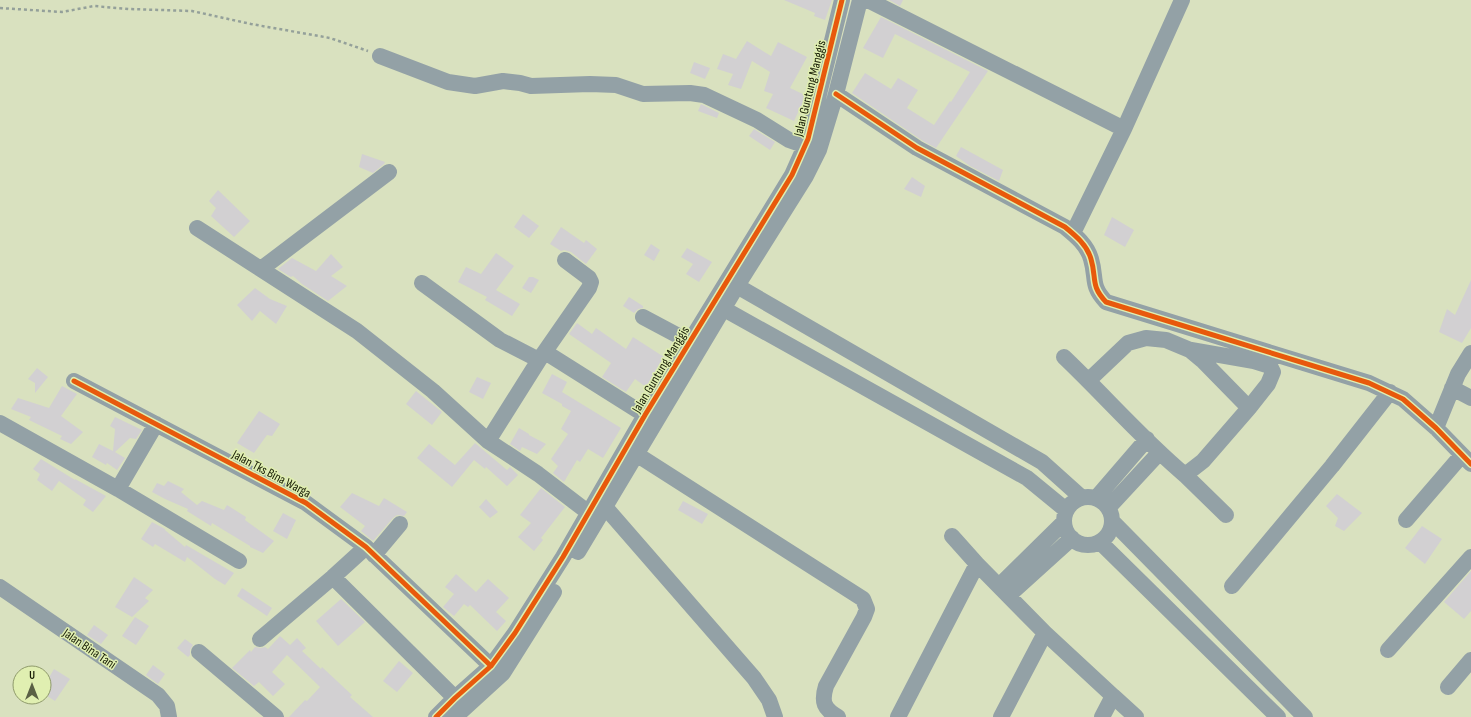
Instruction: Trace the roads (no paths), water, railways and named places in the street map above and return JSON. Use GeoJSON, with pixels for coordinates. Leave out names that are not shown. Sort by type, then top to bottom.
{"type":"FeatureCollection","features":[{"type":"Feature","properties":{"kind":"street","name":"Jalan Guntung Manggis"},"geometry":{"type":"LineString","coordinates":[[436,717],[491,666],[515,633],[563,557],[645,415],[792,175],[806,146],[842,0]]}},
{"type":"Feature","properties":{"kind":"street","name":"Jalan Guntung Manggis"},"geometry":{"type":"LineString","coordinates":[[455,717],[503,673],[510,663],[606,508],[636,454],[737,286],[806,176],[819,150],[836,94],[860,0]]}},
{"type":"Feature","properties":{"kind":"street"},"geometry":{"type":"LineString","coordinates":[[868,0],[1124,129]]}},
{"type":"Feature","properties":{"kind":"street"},"geometry":{"type":"LineString","coordinates":[[1072,233],[1124,129],[1182,0]]}},
{"type":"Feature","properties":{"kind":"street"},"geometry":{"type":"LineString","coordinates":[[380,56],[448,82],[475,86],[503,81],[531,86],[590,84],[616,85],[643,94],[690,93],[704,95],[757,120],[789,140],[806,146]]}},
{"type":"Feature","properties":{"kind":"street"},"geometry":{"type":"LineString","coordinates":[[836,94],[917,148],[1065,227],[1080,239],[1091,258],[1096,289],[1106,302],[1345,374],[1390,392],[1403,399],[1436,428],[1467,459],[1406,520]]}},
{"type":"Feature","properties":{"kind":"street"},"geometry":{"type":"LineString","coordinates":[[261,269],[389,172]]}},
{"type":"Feature","properties":{"kind":"street"},"geometry":{"type":"LineString","coordinates":[[197,228],[327,311],[382,350],[433,391],[488,441],[538,474],[589,513]]}},
{"type":"Feature","properties":{"kind":"street"},"geometry":{"type":"LineString","coordinates":[[488,441],[542,356],[589,288],[591,282],[589,278],[566,260]]}},
{"type":"Feature","properties":{"kind":"street"},"geometry":{"type":"LineString","coordinates":[[422,283],[500,340],[542,356],[645,415]]}},
{"type":"Feature","properties":{"kind":"street"},"geometry":{"type":"LineString","coordinates":[[737,286],[1042,462],[1080,497]]}},
{"type":"Feature","properties":{"kind":"street"},"geometry":{"type":"LineString","coordinates":[[724,309],[1027,478],[1065,516],[1068,534],[1076,542],[1088,545],[1100,542],[1109,534],[1113,522]]}},
{"type":"Feature","properties":{"kind":"street"},"geometry":{"type":"LineString","coordinates":[[643,317],[690,342]]}},
{"type":"Feature","properties":{"kind":"street"},"geometry":{"type":"LineString","coordinates":[[1089,380],[1128,343],[1146,338],[1166,340],[1190,350],[1254,361],[1270,366],[1274,372],[1268,384],[1203,461],[1186,475]]}},
{"type":"Feature","properties":{"kind":"street"},"geometry":{"type":"LineString","coordinates":[[1190,350],[1202,360],[1249,408]]}},
{"type":"Feature","properties":{"kind":"street"},"geometry":{"type":"LineString","coordinates":[[1436,428],[1458,374],[1471,352]]}},
{"type":"Feature","properties":{"kind":"street"},"geometry":{"type":"LineString","coordinates":[[1064,357],[1089,380],[1159,453],[1186,475],[1226,515]]}},
{"type":"Feature","properties":{"kind":"street","name":"Jalan Tks Bina Warga"},"geometry":{"type":"LineString","coordinates":[[74,381],[306,503],[370,551],[491,666]]}},
{"type":"Feature","properties":{"kind":"street"},"geometry":{"type":"LineString","coordinates":[[1452,388],[1471,398]]}},
{"type":"Feature","properties":{"kind":"street"},"geometry":{"type":"LineString","coordinates":[[1232,586],[1332,466],[1390,392]]}},
{"type":"Feature","properties":{"kind":"street"},"geometry":{"type":"LineString","coordinates":[[0,422],[118,489],[239,561]]}},
{"type":"Feature","properties":{"kind":"street"},"geometry":{"type":"LineString","coordinates":[[118,489],[156,424]]}},
{"type":"Feature","properties":{"kind":"street"},"geometry":{"type":"LineString","coordinates":[[1097,497],[1147,439]]}},
{"type":"Feature","properties":{"kind":"street"},"geometry":{"type":"LineString","coordinates":[[1109,507],[1159,453]]}},
{"type":"Feature","properties":{"kind":"street"},"geometry":{"type":"LineString","coordinates":[[636,454],[863,599],[867,609],[864,617],[823,694],[826,708],[838,717]]}},
{"type":"Feature","properties":{"kind":"street"},"geometry":{"type":"LineString","coordinates":[[1004,591],[1065,516],[1072,502],[1080,497],[1097,497],[1109,507],[1113,522],[1305,717]]}},
{"type":"Feature","properties":{"kind":"street"},"geometry":{"type":"LineString","coordinates":[[606,508],[754,678],[769,700],[776,717]]}},
{"type":"Feature","properties":{"kind":"street"},"geometry":{"type":"LineString","coordinates":[[260,639],[333,577],[370,551],[400,524]]}},
{"type":"Feature","properties":{"kind":"street"},"geometry":{"type":"LineString","coordinates":[[952,536],[977,564],[1045,633],[1136,717]]}},
{"type":"Feature","properties":{"kind":"street"},"geometry":{"type":"LineString","coordinates":[[1004,591],[1072,538]]}},
{"type":"Feature","properties":{"kind":"street"},"geometry":{"type":"LineString","coordinates":[[1100,542],[1278,717]]}},
{"type":"Feature","properties":{"kind":"street"},"geometry":{"type":"LineString","coordinates":[[1388,650],[1471,557]]}},
{"type":"Feature","properties":{"kind":"street"},"geometry":{"type":"LineString","coordinates":[[898,717],[977,564]]}},
{"type":"Feature","properties":{"kind":"street"},"geometry":{"type":"LineString","coordinates":[[333,577],[455,698]]}},
{"type":"Feature","properties":{"kind":"street","name":"Jalan Bina Tani"},"geometry":{"type":"LineString","coordinates":[[0,587],[158,695],[167,706],[169,717]]}},
{"type":"Feature","properties":{"kind":"street"},"geometry":{"type":"LineString","coordinates":[[1001,717],[1045,633]]}},
{"type":"Feature","properties":{"kind":"street"},"geometry":{"type":"LineString","coordinates":[[199,652],[276,717]]}},
{"type":"Feature","properties":{"kind":"street"},"geometry":{"type":"LineString","coordinates":[[1231,671],[1246,657]]}},
{"type":"Feature","properties":{"kind":"street"},"geometry":{"type":"LineString","coordinates":[[1448,687],[1471,660]]}},
{"type":"Feature","properties":{"kind":"street"},"geometry":{"type":"LineString","coordinates":[[1102,717],[1113,696]]}}]}
